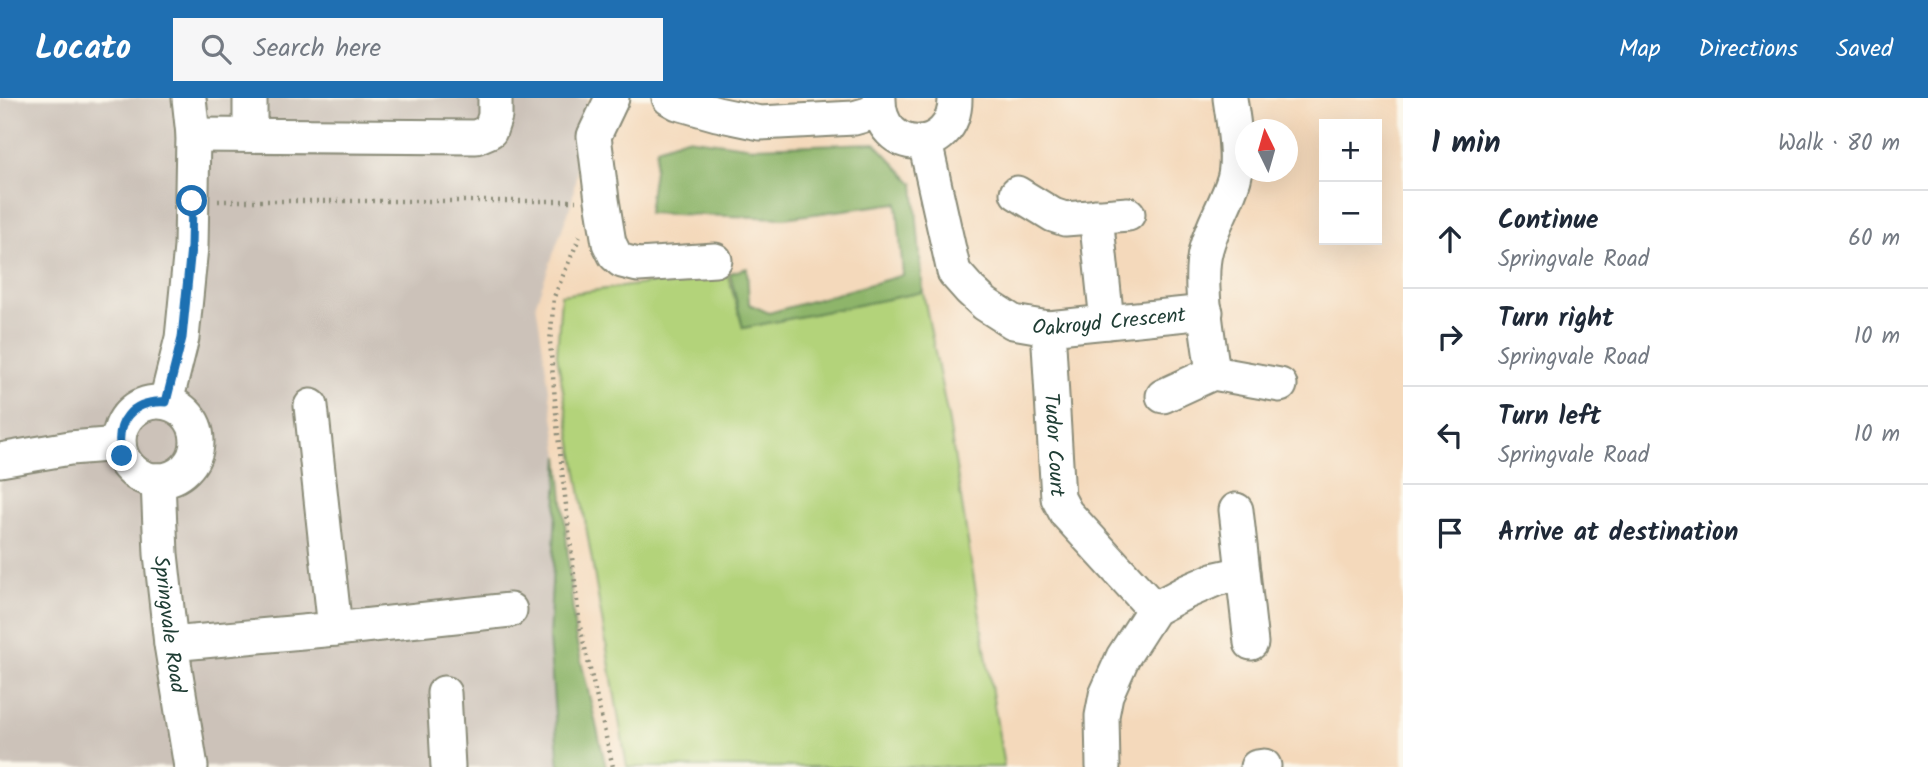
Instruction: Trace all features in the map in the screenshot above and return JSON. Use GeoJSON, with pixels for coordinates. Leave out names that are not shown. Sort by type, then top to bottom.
{"type":"FeatureCollection","features":[{"type":"Feature","properties":{"kind":"street"},"geometry":{"type":"LineString","coordinates":[[166,402],[182,338],[191,247],[193,135],[190,98]]}},
{"type":"Feature","properties":{"kind":"street"},"geometry":{"type":"LineString","coordinates":[[250,98],[250,134]]}},
{"type":"Feature","properties":{"kind":"street"},"geometry":{"type":"LineString","coordinates":[[193,135],[476,137],[489,131],[495,116],[495,98]]}},
{"type":"Feature","properties":{"kind":"street"},"geometry":{"type":"LineString","coordinates":[[612,98],[594,136],[609,243],[615,255],[622,261],[638,265],[715,260]]}},
{"type":"Feature","properties":{"kind":"street"},"geometry":{"type":"LineString","coordinates":[[668,98],[678,103],[719,106],[760,123],[855,118],[879,104],[888,129],[898,138],[911,142],[925,142],[942,133],[951,123],[955,98]]}},
{"type":"Feature","properties":{"kind":"street","name":"Oakroyd Crescent"},"geometry":{"type":"LineString","coordinates":[[1213,373],[1203,271],[1206,249],[1235,176],[1235,141],[1230,98]]}},
{"type":"Feature","properties":{"kind":"street","name":"Oakroyd Crescent"},"geometry":{"type":"LineString","coordinates":[[925,142],[954,272],[985,304],[1013,322],[1048,328],[1206,312]]}},
{"type":"Feature","properties":{"kind":"street"},"geometry":{"type":"LineString","coordinates":[[1017,193],[1053,215],[1096,217],[1107,322]]}},
{"type":"Feature","properties":{"kind":"street","name":"Tudor Court"},"geometry":{"type":"LineString","coordinates":[[1048,328],[1058,498],[1066,513],[1154,609]]}},
{"type":"Feature","properties":{"kind":"street"},"geometry":{"type":"LineString","coordinates":[[1163,396],[1213,373],[1280,385]]}},
{"type":"Feature","properties":{"kind":"street"},"geometry":{"type":"LineString","coordinates":[[156,402],[177,406],[186,414],[192,422],[197,444],[194,456],[180,473],[158,480],[136,473],[128,466],[119,444],[122,424],[128,415],[145,404],[156,402]]}},
{"type":"Feature","properties":{"kind":"street"},"geometry":{"type":"LineString","coordinates":[[311,406],[335,629]]}},
{"type":"Feature","properties":{"kind":"street"},"geometry":{"type":"LineString","coordinates":[[0,460],[70,448],[119,444]]}},
{"type":"Feature","properties":{"kind":"street","name":"Springvale Road"},"geometry":{"type":"LineString","coordinates":[[158,480],[161,554],[171,645],[191,767]]}},
{"type":"Feature","properties":{"kind":"street"},"geometry":{"type":"LineString","coordinates":[[1236,510],[1251,643]]}},
{"type":"Feature","properties":{"kind":"street"},"geometry":{"type":"LineString","coordinates":[[1103,767],[1102,716],[1106,695],[1124,657],[1154,609],[1216,579],[1243,573]]}},
{"type":"Feature","properties":{"kind":"street"},"geometry":{"type":"LineString","coordinates":[[171,645],[510,610]]}},
{"type":"Feature","properties":{"kind":"street"},"geometry":{"type":"LineString","coordinates":[[444,693],[448,767]]}},
{"type":"Feature","properties":{"kind":"street"},"geometry":{"type":"LineString","coordinates":[[1257,767],[1264,766]]}},
{"type":"Feature","properties":{"kind":"path"},"geometry":{"type":"LineString","coordinates":[[192,201],[602,200]]}},
{"type":"Feature","properties":{"kind":"path"},"geometry":{"type":"LineString","coordinates":[[602,200],[588,220],[554,297],[550,342],[580,627],[613,767]]}},
{"type":"Feature","properties":{"kind":"shaded area"},"geometry":{"type":"Polygon","coordinates":[[[0,98],[588,98],[572,201],[536,303],[559,456],[549,638],[559,767],[0,767],[0,98]]]}},
{"type":"Feature","properties":{"kind":"green space"},"geometry":{"type":"Polygon","coordinates":[[[686,138],[753,147],[875,143],[914,184],[923,292],[743,328],[730,273],[747,268],[749,304],[769,313],[903,275],[897,203],[784,218],[648,213],[657,148],[686,138]]]}},
{"type":"Feature","properties":{"kind":"green space"},"geometry":{"type":"Polygon","coordinates":[[[727,273],[743,328],[923,292],[949,423],[1004,767],[627,767],[557,355],[561,295],[727,273]]]}},
{"type":"Feature","properties":{"kind":"green space"},"geometry":{"type":"Polygon","coordinates":[[[559,456],[575,635],[606,767],[559,767],[549,638],[559,456]]]}},
{"type":"Feature","properties":{"kind":"route"},"geometry":{"type":"LineString","coordinates":[[122,456],[119,434],[128,415],[145,404],[166,402],[182,338],[191,247],[192,201]]}}]}
